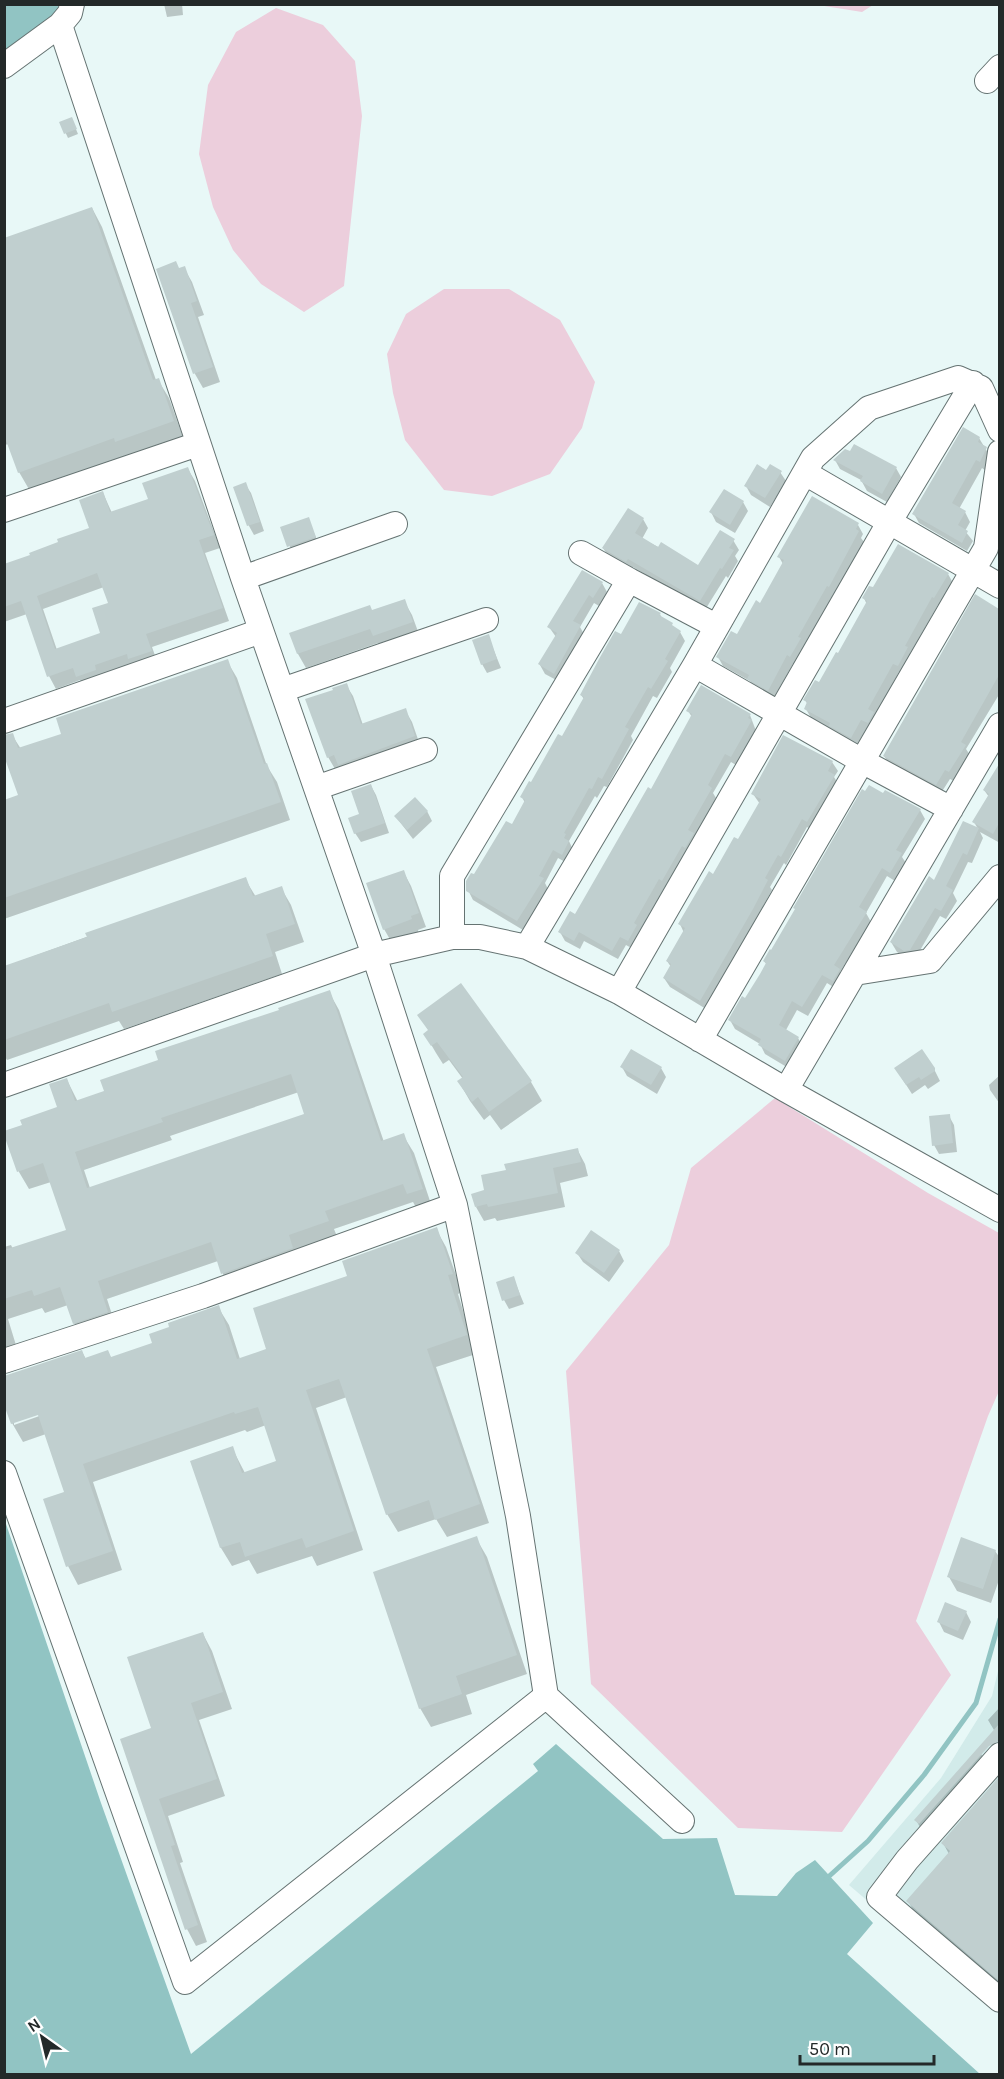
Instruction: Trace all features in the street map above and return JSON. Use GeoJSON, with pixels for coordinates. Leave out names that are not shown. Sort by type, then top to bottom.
{"type":"FeatureCollection","features":[{"type":"Feature","properties":{"kind":"street"},"geometry":{"type":"LineString","coordinates":[[4,66],[66,15],[198,444],[374,955],[455,1204],[518,1516],[546,1696],[682,1821]]}},
{"type":"Feature","properties":{"kind":"street"},"geometry":{"type":"LineString","coordinates":[[527,946],[695,665],[813,458],[869,408],[958,378],[981,388],[999,429]]}},
{"type":"Feature","properties":{"kind":"street"},"geometry":{"type":"LineString","coordinates":[[619,992],[890,521],[973,383]]}},
{"type":"Feature","properties":{"kind":"street"},"geometry":{"type":"LineString","coordinates":[[4,510],[198,444]]}},
{"type":"Feature","properties":{"kind":"street"},"geometry":{"type":"LineString","coordinates":[[700,1040],[986,548],[999,452]]}},
{"type":"Feature","properties":{"kind":"street"},"geometry":{"type":"LineString","coordinates":[[805,473],[999,586]]}},
{"type":"Feature","properties":{"kind":"street"},"geometry":{"type":"LineString","coordinates":[[243,578],[395,524]]}},
{"type":"Feature","properties":{"kind":"street"},"geometry":{"type":"LineString","coordinates":[[581,553],[716,626]]}},
{"type":"Feature","properties":{"kind":"street"},"geometry":{"type":"LineString","coordinates":[[452,937],[452,876],[629,580]]}},
{"type":"Feature","properties":{"kind":"street"},"geometry":{"type":"LineString","coordinates":[[282,690],[486,620]]}},
{"type":"Feature","properties":{"kind":"street"},"geometry":{"type":"LineString","coordinates":[[4,721],[261,631]]}},
{"type":"Feature","properties":{"kind":"street"},"geometry":{"type":"LineString","coordinates":[[695,665],[951,809]]}},
{"type":"Feature","properties":{"kind":"street"},"geometry":{"type":"LineString","coordinates":[[786,1090],[999,725]]}},
{"type":"Feature","properties":{"kind":"street"},"geometry":{"type":"LineString","coordinates":[[316,788],[425,750]]}},
{"type":"Feature","properties":{"kind":"street"},"geometry":{"type":"LineString","coordinates":[[855,973],[930,961],[999,878]]}},
{"type":"Feature","properties":{"kind":"street"},"geometry":{"type":"LineString","coordinates":[[4,1085],[374,955],[452,937],[480,938],[527,946],[619,992],[786,1090],[999,1210]]}},
{"type":"Feature","properties":{"kind":"street"},"geometry":{"type":"LineString","coordinates":[[4,1361],[203,1296],[455,1204]]}},
{"type":"Feature","properties":{"kind":"street"},"geometry":{"type":"LineString","coordinates":[[4,1473],[185,1982],[546,1696]]}},
{"type":"Feature","properties":{"kind":"street"},"geometry":{"type":"LineString","coordinates":[[999,1755],[907,1860],[879,1897],[999,2000]]}},
{"type":"Feature","properties":{"kind":"shaded area"},"geometry":{"type":"Polygon","coordinates":[[[818,5],[873,5],[862,12],[818,5]]]}},
{"type":"Feature","properties":{"kind":"shaded area"},"geometry":{"type":"Polygon","coordinates":[[[276,8],[323,25],[355,61],[362,116],[344,286],[304,312],[261,284],[233,250],[213,207],[199,154],[208,85],[236,32],[276,8]]]}},
{"type":"Feature","properties":{"kind":"shaded area"},"geometry":{"type":"Polygon","coordinates":[[[444,289],[509,289],[560,320],[595,382],[582,428],[550,474],[492,496],[444,490],[405,440],[393,393],[387,354],[406,314],[444,289]]]}},
{"type":"Feature","properties":{"kind":"shaded area"},"geometry":{"type":"Polygon","coordinates":[[[775,1098],[928,1193],[999,1233],[999,1391],[988,1416],[916,1621],[951,1675],[842,1832],[738,1828],[591,1684],[566,1371],[669,1245],[691,1168],[775,1098]]]}},
{"type":"Feature","properties":{"kind":"shaded area"},"geometry":{"type":"Polygon","coordinates":[[[999,1667],[999,2013],[849,1885],[941,1778],[992,1696],[999,1667]]]}},
{"type":"Feature","properties":{"kind":"water"},"geometry":{"type":"Polygon","coordinates":[[[5,5],[57,5],[61,11],[5,53],[5,5]]]}},
{"type":"Feature","properties":{"kind":"water"},"geometry":{"type":"Polygon","coordinates":[[[5,1521],[101,1803],[191,2054],[538,1771],[533,1764],[556,1744],[663,1839],[717,1838],[735,1895],[777,1896],[796,1873],[815,1860],[873,1923],[847,1954],[980,2074],[5,2074],[5,1521]]]}},
{"type":"Feature","properties":{"kind":"building"},"geometry":{"type":"Polygon","coordinates":[[[72,117],[77,129],[64,134],[59,122],[72,117]]]}},
{"type":"Feature","properties":{"kind":"building"},"geometry":{"type":"Polygon","coordinates":[[[92,207],[153,380],[159,378],[174,421],[115,442],[114,438],[18,473],[4,435],[4,238],[92,207]]]}},
{"type":"Feature","properties":{"kind":"building"},"geometry":{"type":"Polygon","coordinates":[[[176,261],[179,268],[185,266],[197,301],[191,303],[213,367],[193,374],[156,269],[176,261]]]}},
{"type":"Feature","properties":{"kind":"building"},"geometry":{"type":"Polygon","coordinates":[[[963,427],[980,437],[978,442],[987,447],[980,462],[976,460],[952,503],[966,511],[958,525],[968,531],[962,543],[912,514],[963,427]]]}},
{"type":"Feature","properties":{"kind":"building"},"geometry":{"type":"Polygon","coordinates":[[[854,444],[897,467],[882,494],[860,481],[863,476],[833,460],[845,449],[850,451],[854,444]]]}},
{"type":"Feature","properties":{"kind":"building"},"geometry":{"type":"Polygon","coordinates":[[[757,464],[766,470],[770,464],[782,471],[765,498],[744,486],[757,464]]]}},
{"type":"Feature","properties":{"kind":"building"},"geometry":{"type":"Polygon","coordinates":[[[188,467],[214,535],[199,540],[223,608],[146,634],[152,651],[128,659],[127,654],[95,665],[96,670],[76,677],[73,668],[47,677],[21,601],[4,607],[4,564],[58,542],[57,539],[89,528],[79,500],[103,491],[110,512],[148,499],[142,483],[188,467]],[[97,573],[37,596],[55,649],[100,633],[92,608],[108,603],[97,573]]]}},
{"type":"Feature","properties":{"kind":"building"},"geometry":{"type":"Polygon","coordinates":[[[246,482],[260,522],[247,526],[233,487],[246,482]]]}},
{"type":"Feature","properties":{"kind":"building"},"geometry":{"type":"Polygon","coordinates":[[[724,489],[744,501],[730,525],[709,512],[724,489]]]}},
{"type":"Feature","properties":{"kind":"building"},"geometry":{"type":"Polygon","coordinates":[[[812,496],[859,523],[856,529],[859,531],[829,587],[827,586],[798,637],[801,638],[790,657],[787,655],[768,691],[747,679],[749,675],[716,657],[731,631],[737,634],[756,600],[760,603],[784,560],[777,557],[812,496]]]}},
{"type":"Feature","properties":{"kind":"building"},"geometry":{"type":"Polygon","coordinates":[[[628,508],[644,518],[635,533],[658,547],[661,542],[698,565],[720,530],[735,539],[729,548],[734,550],[700,601],[628,559],[626,562],[602,548],[628,508]]]}},
{"type":"Feature","properties":{"kind":"building"},"geometry":{"type":"Polygon","coordinates":[[[309,517],[316,537],[287,547],[280,527],[309,517]]]}},
{"type":"Feature","properties":{"kind":"building"},"geometry":{"type":"Polygon","coordinates":[[[898,544],[949,573],[934,598],[932,597],[905,646],[908,647],[898,666],[893,664],[868,709],[874,712],[868,723],[861,720],[851,738],[804,709],[807,702],[803,700],[815,680],[819,682],[836,652],[838,653],[867,601],[862,598],[869,586],[873,587],[898,544]]]}},
{"type":"Feature","properties":{"kind":"building"},"geometry":{"type":"Polygon","coordinates":[[[582,570],[603,582],[593,598],[589,595],[573,621],[581,625],[554,674],[538,664],[557,633],[547,627],[582,570]]]}},
{"type":"Feature","properties":{"kind":"building"},"geometry":{"type":"Polygon","coordinates":[[[975,594],[999,609],[999,675],[961,742],[966,745],[949,772],[945,770],[936,785],[883,756],[975,594]]]}},
{"type":"Feature","properties":{"kind":"building"},"geometry":{"type":"Polygon","coordinates":[[[405,599],[413,622],[373,636],[370,629],[297,654],[289,633],[370,605],[372,610],[405,599]]]}},
{"type":"Feature","properties":{"kind":"building"},"geometry":{"type":"Polygon","coordinates":[[[639,602],[661,613],[659,615],[681,631],[665,659],[668,661],[651,689],[648,687],[625,727],[629,729],[602,779],[598,777],[592,789],[589,788],[564,833],[566,834],[564,838],[569,841],[562,855],[553,850],[539,876],[544,878],[517,921],[466,891],[466,881],[471,873],[474,874],[506,821],[512,824],[525,800],[520,797],[529,781],[531,782],[558,734],[562,736],[584,697],[580,695],[615,631],[621,634],[639,602]]]}},
{"type":"Feature","properties":{"kind":"building"},"geometry":{"type":"Polygon","coordinates":[[[489,634],[497,659],[481,665],[472,640],[489,634]]]}},
{"type":"Feature","properties":{"kind":"building"},"geometry":{"type":"Polygon","coordinates":[[[228,659],[264,764],[267,763],[281,802],[4,898],[4,800],[18,795],[4,756],[4,735],[13,733],[18,748],[61,734],[56,718],[228,659]]]}},
{"type":"Feature","properties":{"kind":"building"},"geometry":{"type":"Polygon","coordinates":[[[347,683],[361,724],[406,708],[415,736],[338,765],[334,755],[327,758],[305,699],[347,683]]]}},
{"type":"Feature","properties":{"kind":"building"},"geometry":{"type":"Polygon","coordinates":[[[701,685],[751,714],[748,718],[752,720],[731,757],[725,754],[708,785],[712,788],[688,830],[694,833],[685,848],[682,846],[662,881],[659,879],[634,923],[637,925],[628,941],[620,937],[612,951],[579,932],[574,941],[558,932],[570,911],[575,914],[648,787],[651,789],[692,714],[686,711],[701,685]]]}},
{"type":"Feature","properties":{"kind":"building"},"geometry":{"type":"Polygon","coordinates":[[[783,735],[833,761],[828,771],[835,775],[807,822],[802,819],[781,857],[778,855],[765,878],[768,880],[753,909],[700,1001],[663,978],[671,964],[666,961],[685,928],[678,924],[709,871],[713,874],[734,837],[738,839],[761,799],[751,794],[783,735]]]}},
{"type":"Feature","properties":{"kind":"building"},"geometry":{"type":"Polygon","coordinates":[[[999,764],[999,823],[993,834],[972,822],[989,794],[983,790],[999,764]]]}},
{"type":"Feature","properties":{"kind":"building"},"geometry":{"type":"Polygon","coordinates":[[[371,784],[385,823],[354,834],[348,818],[359,814],[351,791],[371,784]]]}},
{"type":"Feature","properties":{"kind":"building"},"geometry":{"type":"Polygon","coordinates":[[[869,785],[883,793],[885,790],[921,809],[896,850],[902,853],[890,873],[882,868],[859,907],[867,912],[834,965],[840,969],[833,981],[822,975],[802,1007],[792,1001],[779,1025],[799,1037],[785,1061],[758,1045],[761,1039],[728,1020],[742,996],[745,998],[760,974],[766,963],[763,961],[862,789],[865,791],[869,785]]]}},
{"type":"Feature","properties":{"kind":"building"},"geometry":{"type":"Polygon","coordinates":[[[415,797],[428,811],[407,830],[394,816],[415,797]]]}},
{"type":"Feature","properties":{"kind":"building"},"geometry":{"type":"Polygon","coordinates":[[[963,821],[979,828],[967,855],[963,853],[946,886],[953,890],[941,911],[935,908],[910,950],[904,951],[890,942],[929,876],[934,880],[963,821]]]}},
{"type":"Feature","properties":{"kind":"building"},"geometry":{"type":"Polygon","coordinates":[[[404,870],[419,913],[411,916],[412,919],[383,930],[366,883],[404,870]]]}},
{"type":"Feature","properties":{"kind":"building"},"geometry":{"type":"Polygon","coordinates":[[[246,877],[253,896],[282,886],[295,924],[266,934],[273,956],[112,1012],[109,1003],[4,1040],[4,966],[87,937],[85,933],[246,877]]]}},
{"type":"Feature","properties":{"kind":"building"},"geometry":{"type":"Polygon","coordinates":[[[461,983],[532,1081],[489,1112],[478,1097],[472,1102],[457,1081],[463,1077],[437,1042],[431,1046],[423,1034],[428,1030],[417,1015],[461,983]]]}},
{"type":"Feature","properties":{"kind":"building"},"geometry":{"type":"Polygon","coordinates":[[[330,990],[381,1141],[404,1133],[423,1189],[407,1194],[403,1184],[325,1211],[329,1221],[289,1235],[293,1248],[221,1274],[211,1242],[98,1281],[108,1312],[73,1324],[60,1287],[34,1296],[32,1290],[4,1299],[4,1250],[66,1230],[43,1163],[17,1172],[4,1131],[22,1125],[20,1120],[57,1107],[49,1084],[67,1078],[75,1101],[104,1091],[100,1080],[158,1060],[155,1051],[279,1010],[278,1008],[330,990]],[[291,1074],[161,1118],[163,1122],[75,1152],[87,1188],[304,1114],[291,1074]]]}},
{"type":"Feature","properties":{"kind":"building"},"geometry":{"type":"Polygon","coordinates":[[[631,1049],[662,1067],[651,1085],[620,1067],[631,1049]]]}},
{"type":"Feature","properties":{"kind":"building"},"geometry":{"type":"Polygon","coordinates":[[[922,1049],[935,1071],[921,1080],[919,1077],[906,1085],[894,1068],[922,1049]]]}},
{"type":"Feature","properties":{"kind":"building"},"geometry":{"type":"Polygon","coordinates":[[[950,1114],[953,1143],[932,1146],[929,1116],[950,1114]]]}},
{"type":"Feature","properties":{"kind":"building"},"geometry":{"type":"Polygon","coordinates":[[[578,1148],[581,1162],[553,1168],[558,1193],[488,1207],[487,1204],[475,1207],[471,1194],[484,1190],[481,1175],[506,1170],[504,1164],[578,1148]]]}},
{"type":"Feature","properties":{"kind":"building"},"geometry":{"type":"Polygon","coordinates":[[[437,1227],[453,1274],[448,1275],[467,1335],[427,1349],[480,1504],[435,1520],[429,1500],[386,1515],[339,1379],[306,1390],[354,1531],[306,1548],[302,1538],[245,1557],[240,1542],[220,1548],[190,1461],[233,1446],[242,1473],[276,1461],[258,1407],[235,1414],[234,1412],[83,1464],[113,1551],[66,1567],[43,1499],[64,1492],[38,1415],[11,1424],[4,1405],[4,1376],[82,1350],[85,1358],[108,1350],[111,1357],[152,1343],[149,1334],[169,1327],[168,1323],[219,1305],[237,1359],[266,1349],[253,1308],[347,1276],[342,1261],[437,1227]]]}},
{"type":"Feature","properties":{"kind":"building"},"geometry":{"type":"Polygon","coordinates":[[[591,1230],[620,1250],[604,1273],[575,1253],[591,1230]]]}},
{"type":"Feature","properties":{"kind":"building"},"geometry":{"type":"Polygon","coordinates":[[[514,1276],[520,1295],[502,1301],[496,1282],[514,1276]]]}},
{"type":"Feature","properties":{"kind":"building"},"geometry":{"type":"Polygon","coordinates":[[[477,1536],[517,1655],[456,1676],[462,1694],[419,1709],[373,1572],[477,1536]]]}},
{"type":"Feature","properties":{"kind":"building"},"geometry":{"type":"Polygon","coordinates":[[[961,1537],[996,1550],[983,1589],[947,1577],[961,1537]]]}},
{"type":"Feature","properties":{"kind":"building"},"geometry":{"type":"Polygon","coordinates":[[[945,1602],[967,1611],[958,1631],[937,1622],[945,1602]]]}},
{"type":"Feature","properties":{"kind":"building"},"geometry":{"type":"Polygon","coordinates":[[[203,1632],[223,1692],[191,1703],[217,1779],[159,1799],[175,1845],[171,1846],[198,1925],[185,1930],[120,1739],[151,1728],[127,1657],[203,1632]]]}},
{"type":"Feature","properties":{"kind":"building"},"geometry":{"type":"Polygon","coordinates":[[[999,1724],[999,1741],[989,1746],[919,1824],[914,1820],[999,1724]]]}},
{"type":"Feature","properties":{"kind":"building"},"geometry":{"type":"Polygon","coordinates":[[[999,1777],[999,1981],[906,1901],[950,1851],[941,1843],[999,1777]]]}},
{"type":"Feature","properties":{"kind":"waterway"},"geometry":{"type":"LineString","coordinates":[[826,1879],[868,1841],[924,1775],[976,1703],[1000,1619]]}}]}
